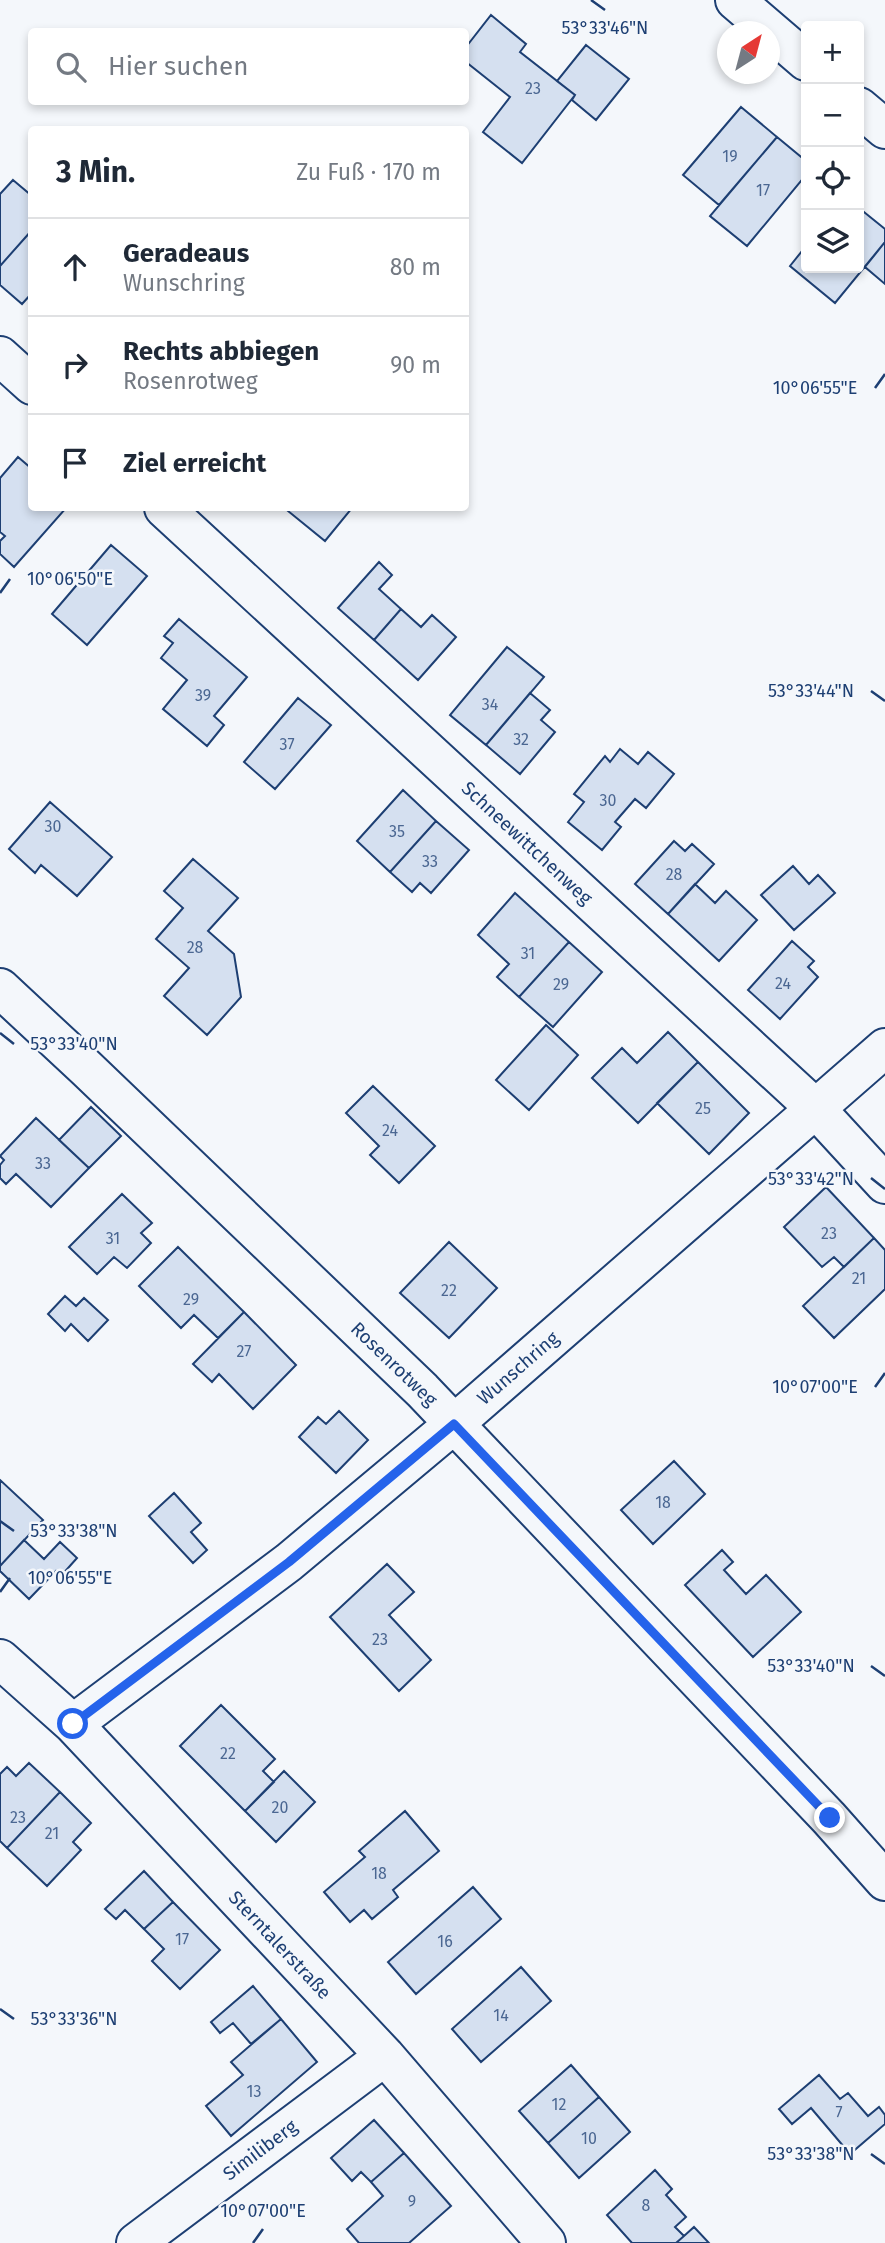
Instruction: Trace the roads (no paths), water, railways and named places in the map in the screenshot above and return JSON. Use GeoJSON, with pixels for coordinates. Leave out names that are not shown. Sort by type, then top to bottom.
{"type":"FeatureCollection","features":[{"type":"Feature","properties":{"kind":"street"},"geometry":{"type":"LineString","coordinates":[[746,4],[801,56]]}},
{"type":"Feature","properties":{"kind":"street"},"geometry":{"type":"LineString","coordinates":[[864,111],[885,129]]}},
{"type":"Feature","properties":{"kind":"street"},"geometry":{"type":"LineString","coordinates":[[0,356],[28,381]]}},
{"type":"Feature","properties":{"kind":"street","name":"Schneewittchenweg"},"geometry":{"type":"LineString","coordinates":[[167,511],[816,1109],[885,1184]]}},
{"type":"Feature","properties":{"kind":"street","name":"Rosenrotweg"},"geometry":{"type":"LineString","coordinates":[[0,988],[353,1324],[454,1424],[830,1818],[885,1881]]}},
{"type":"Feature","properties":{"kind":"street","name":"Wunschring"},"geometry":{"type":"LineString","coordinates":[[73,1724],[289,1562],[454,1424],[885,1048]]}},
{"type":"Feature","properties":{"kind":"street","name":"Sterntalerstraße"},"geometry":{"type":"LineString","coordinates":[[3,1667],[73,1724],[385,2056],[546,2243]]}},
{"type":"Feature","properties":{"kind":"street","name":"Similiberg"},"geometry":{"type":"LineString","coordinates":[[136,2243],[385,2056]]}}]}
